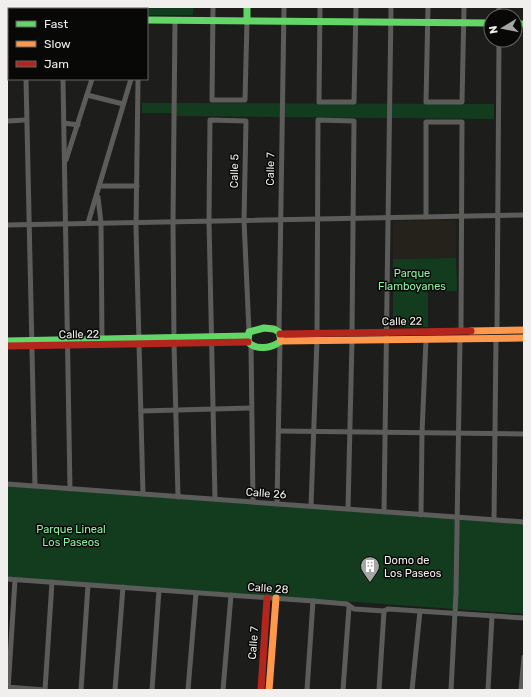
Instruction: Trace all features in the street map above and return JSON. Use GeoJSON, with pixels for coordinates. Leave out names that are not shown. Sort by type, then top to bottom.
{"type":"FeatureCollection","features":[{"type":"Feature","properties":{"kind":"street"},"geometry":{"type":"LineString","coordinates":[[213,7],[212,100],[245,100],[247,7]]}},
{"type":"Feature","properties":{"kind":"street","name":"Calle 7"},"geometry":{"type":"LineString","coordinates":[[277,504],[284,7]]}},
{"type":"Feature","properties":{"kind":"street"},"geometry":{"type":"LineString","coordinates":[[320,7],[320,102],[354,102],[356,7]]}},
{"type":"Feature","properties":{"kind":"street"},"geometry":{"type":"LineString","coordinates":[[384,512],[391,7]]}},
{"type":"Feature","properties":{"kind":"street"},"geometry":{"type":"LineString","coordinates":[[428,7],[426,102],[462,102],[464,7]]}},
{"type":"Feature","properties":{"kind":"street"},"geometry":{"type":"LineString","coordinates":[[148,20],[483,23]]}},
{"type":"Feature","properties":{"kind":"street"},"geometry":{"type":"LineString","coordinates":[[175,20],[173,222],[178,497]]}},
{"type":"Feature","properties":{"kind":"street"},"geometry":{"type":"LineString","coordinates":[[494,520],[499,48]]}},
{"type":"Feature","properties":{"kind":"street"},"geometry":{"type":"LineString","coordinates":[[26,80],[35,486]]}},
{"type":"Feature","properties":{"kind":"street"},"geometry":{"type":"LineString","coordinates":[[63,80],[70,489]]}},
{"type":"Feature","properties":{"kind":"street"},"geometry":{"type":"LineString","coordinates":[[65,164],[92,80]]}},
{"type":"Feature","properties":{"kind":"street"},"geometry":{"type":"LineString","coordinates":[[88,223],[98,194],[131,80]]}},
{"type":"Feature","properties":{"kind":"street"},"geometry":{"type":"LineString","coordinates":[[138,80],[136,222],[143,494]]}},
{"type":"Feature","properties":{"kind":"street"},"geometry":{"type":"LineString","coordinates":[[87,95],[123,104]]}},
{"type":"Feature","properties":{"kind":"street"},"geometry":{"type":"LineString","coordinates":[[7,120],[26,120]]}},
{"type":"Feature","properties":{"kind":"street","name":"Calle 5"},"geometry":{"type":"LineString","coordinates":[[209,221],[210,120],[246,121],[244,220],[249,339],[253,502]]}},
{"type":"Feature","properties":{"kind":"street"},"geometry":{"type":"LineString","coordinates":[[310,506],[317,337],[318,120],[354,121],[352,336],[348,509]]}},
{"type":"Feature","properties":{"kind":"street"},"geometry":{"type":"LineString","coordinates":[[426,217],[426,122],[462,122],[456,613],[451,690]]}},
{"type":"Feature","properties":{"kind":"street"},"geometry":{"type":"LineString","coordinates":[[64,123],[78,125]]}},
{"type":"Feature","properties":{"kind":"street"},"geometry":{"type":"LineString","coordinates":[[100,186],[137,186]]}},
{"type":"Feature","properties":{"kind":"street"},"geometry":{"type":"LineString","coordinates":[[98,194],[101,223],[102,339]]}},
{"type":"Feature","properties":{"kind":"street"},"geometry":{"type":"LineString","coordinates":[[7,225],[524,215]]}},
{"type":"Feature","properties":{"kind":"street"},"geometry":{"type":"LineString","coordinates":[[209,221],[214,499]]}},
{"type":"Feature","properties":{"kind":"street"},"geometry":{"type":"LineString","coordinates":[[264,328],[274,329],[280,337],[272,348],[266,348],[249,339],[264,328]]}},
{"type":"Feature","properties":{"kind":"street","name":"Calle 22"},"geometry":{"type":"LineString","coordinates":[[280,337],[496,334],[524,330]]}},
{"type":"Feature","properties":{"kind":"street","name":"Calle 22"},"geometry":{"type":"LineString","coordinates":[[496,334],[524,338]]}},
{"type":"Feature","properties":{"kind":"street","name":"Calle 22"},"geometry":{"type":"LineString","coordinates":[[387,336],[426,339],[460,335]]}},
{"type":"Feature","properties":{"kind":"street","name":"Calle 22"},"geometry":{"type":"LineString","coordinates":[[67,342],[102,339],[139,341]]}},
{"type":"Feature","properties":{"kind":"street","name":"Calle 22"},"geometry":{"type":"LineString","coordinates":[[7,346],[31,343],[249,339]]}},
{"type":"Feature","properties":{"kind":"street"},"geometry":{"type":"LineString","coordinates":[[421,514],[422,433],[426,339]]}},
{"type":"Feature","properties":{"kind":"street","name":"Calle 22"},"geometry":{"type":"LineString","coordinates":[[7,341],[31,343]]}},
{"type":"Feature","properties":{"kind":"street"},"geometry":{"type":"LineString","coordinates":[[141,411],[251,408]]}},
{"type":"Feature","properties":{"kind":"street"},"geometry":{"type":"LineString","coordinates":[[279,431],[524,434]]}},
{"type":"Feature","properties":{"kind":"street","name":"Calle 26"},"geometry":{"type":"LineString","coordinates":[[7,484],[524,522]]}},
{"type":"Feature","properties":{"kind":"street","name":"Calle 28"},"geometry":{"type":"LineString","coordinates":[[7,579],[313,601],[347,604],[349,607],[384,611],[388,608],[524,618]]}},
{"type":"Feature","properties":{"kind":"street"},"geometry":{"type":"LineString","coordinates":[[15,580],[8,688],[45,690],[52,582]]}},
{"type":"Feature","properties":{"kind":"street"},"geometry":{"type":"LineString","coordinates":[[81,690],[88,585]]}},
{"type":"Feature","properties":{"kind":"street"},"geometry":{"type":"LineString","coordinates":[[115,690],[123,587]]}},
{"type":"Feature","properties":{"kind":"street"},"geometry":{"type":"LineString","coordinates":[[152,690],[159,590]]}},
{"type":"Feature","properties":{"kind":"street"},"geometry":{"type":"LineString","coordinates":[[188,690],[196,593]]}},
{"type":"Feature","properties":{"kind":"street"},"geometry":{"type":"LineString","coordinates":[[223,690],[231,595]]}},
{"type":"Feature","properties":{"kind":"street","name":"Calle 7"},"geometry":{"type":"LineString","coordinates":[[261,690],[267,598]]}},
{"type":"Feature","properties":{"kind":"street","name":"Calle 7"},"geometry":{"type":"LineString","coordinates":[[269,690],[276,598]]}},
{"type":"Feature","properties":{"kind":"street"},"geometry":{"type":"LineString","coordinates":[[307,690],[313,601]]}},
{"type":"Feature","properties":{"kind":"street"},"geometry":{"type":"LineString","coordinates":[[343,690],[349,607]]}},
{"type":"Feature","properties":{"kind":"street"},"geometry":{"type":"LineString","coordinates":[[379,690],[384,611]]}},
{"type":"Feature","properties":{"kind":"street"},"geometry":{"type":"LineString","coordinates":[[412,690],[420,611]]}},
{"type":"Feature","properties":{"kind":"street"},"geometry":{"type":"LineString","coordinates":[[488,690],[492,616]]}},
{"type":"Feature","properties":{"kind":"street"},"geometry":{"type":"LineString","coordinates":[[522,690],[524,657]]}},
{"type":"Feature","properties":{"kind":"shaded area"},"geometry":{"type":"Polygon","coordinates":[[[456,220],[456,258],[393,259],[393,221],[456,220]]]}},
{"type":"Feature","properties":{"kind":"green space"},"geometry":{"type":"Polygon","coordinates":[[[7,7],[193,7],[193,15],[148,15],[148,8],[8,8],[7,17],[7,7]]]}},
{"type":"Feature","properties":{"kind":"green space"},"geometry":{"type":"Polygon","coordinates":[[[142,103],[494,104],[494,119],[177,116],[171,113],[142,113],[142,103]]]}},
{"type":"Feature","properties":{"kind":"green space","name":"Parque Flamboyanes"},"geometry":{"type":"Polygon","coordinates":[[[456,258],[457,291],[428,291],[428,327],[399,327],[399,318],[393,318],[393,259],[456,258]]]}},
{"type":"Feature","properties":{"kind":"green space","name":"Parque Lineal Los Paseos"},"geometry":{"type":"Polygon","coordinates":[[[7,484],[524,524],[524,614],[7,577],[7,484]]]}},
{"type":"Feature","properties":{"kind":"traffic: fast"},"geometry":{"type":"LineString","coordinates":[[247,7],[247,21]]}},
{"type":"Feature","properties":{"kind":"traffic: fast"},"geometry":{"type":"LineString","coordinates":[[148,20],[483,23]]}},
{"type":"Feature","properties":{"kind":"traffic: fast"},"geometry":{"type":"LineString","coordinates":[[264,328],[274,329],[279,332],[281,341],[264,348],[256,347],[248,342],[249,332],[264,328]]}},
{"type":"Feature","properties":{"kind":"traffic: fast"},"geometry":{"type":"LineString","coordinates":[[7,341],[248,336]]}},
{"type":"Feature","properties":{"kind":"traffic: slow"},"geometry":{"type":"LineString","coordinates":[[471,331],[524,330]]}},
{"type":"Feature","properties":{"kind":"traffic: slow"},"geometry":{"type":"LineString","coordinates":[[281,341],[524,338]]}},
{"type":"Feature","properties":{"kind":"traffic: slow"},"geometry":{"type":"LineString","coordinates":[[269,690],[276,598]]}},
{"type":"Feature","properties":{"kind":"traffic: jam"},"geometry":{"type":"LineString","coordinates":[[280,334],[471,331]]}},
{"type":"Feature","properties":{"kind":"traffic: jam"},"geometry":{"type":"LineString","coordinates":[[7,346],[248,342]]}},
{"type":"Feature","properties":{"kind":"traffic: jam"},"geometry":{"type":"LineString","coordinates":[[261,690],[267,598]]}},
{"type":"Feature","properties":{"kind":"place","name":"Domo de Los Paseos"},"geometry":{"type":"Point","coordinates":[370,583]}}]}
